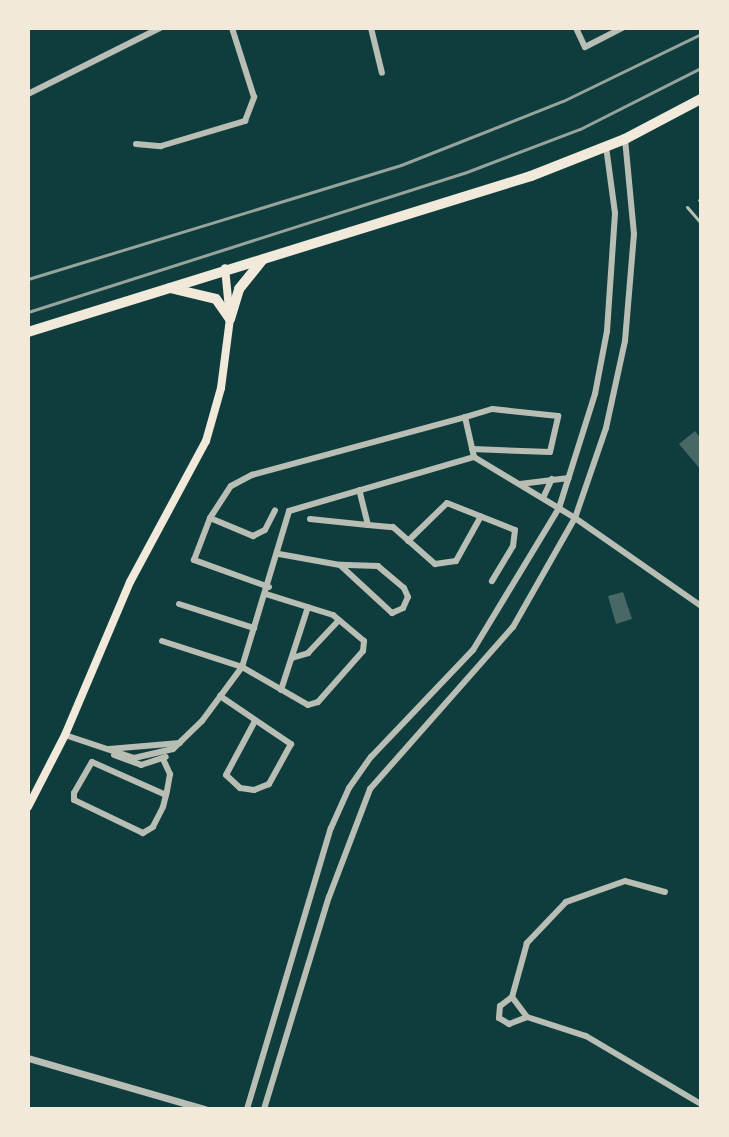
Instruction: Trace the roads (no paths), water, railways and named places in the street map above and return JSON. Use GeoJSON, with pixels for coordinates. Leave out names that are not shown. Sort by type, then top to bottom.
{"type":"FeatureCollection","features":[{"type":"Feature","properties":{"kind":"highway"},"geometry":{"type":"LineString","coordinates":[[28,332],[225,268],[531,176],[625,139],[701,99]]}},
{"type":"Feature","properties":{"kind":"highway"},"geometry":{"type":"LineString","coordinates":[[230,319],[239,289],[263,258]]}},
{"type":"Feature","properties":{"kind":"highway"},"geometry":{"type":"LineString","coordinates":[[168,288],[216,299],[230,319]]}},
{"type":"Feature","properties":{"kind":"main road"},"geometry":{"type":"LineString","coordinates":[[28,807],[65,735],[108,628],[206,441],[221,388],[230,319],[225,268]]}},
{"type":"Feature","properties":{"kind":"street"},"geometry":{"type":"LineString","coordinates":[[28,94],[160,28]]}},
{"type":"Feature","properties":{"kind":"street"},"geometry":{"type":"LineString","coordinates":[[136,144],[161,146],[245,121],[254,97],[232,28]]}},
{"type":"Feature","properties":{"kind":"street"},"geometry":{"type":"LineString","coordinates":[[371,28],[382,73]]}},
{"type":"Feature","properties":{"kind":"street"},"geometry":{"type":"LineString","coordinates":[[576,28],[585,47],[612,30],[622,28]]}},
{"type":"Feature","properties":{"kind":"street"},"geometry":{"type":"LineString","coordinates":[[264,1109],[329,897],[370,789],[513,627],[575,518],[606,428],[625,341],[634,234],[625,139]]}},
{"type":"Feature","properties":{"kind":"street"},"geometry":{"type":"LineString","coordinates":[[247,1109],[331,828],[349,788],[371,757],[473,650],[559,508],[595,394],[613,284],[615,213],[606,146]]}},
{"type":"Feature","properties":{"kind":"street"},"geometry":{"type":"LineString","coordinates":[[65,735],[137,764],[163,759],[180,743],[242,667],[268,590],[279,554],[289,511],[473,453],[550,452],[558,416],[492,409],[252,475],[231,486],[210,518],[194,560],[268,590],[339,620],[365,647],[329,694],[308,705],[242,667],[162,641]]}},
{"type":"Feature","properties":{"kind":"street"},"geometry":{"type":"LineString","coordinates":[[465,417],[473,453],[575,518],[701,606]]}},
{"type":"Feature","properties":{"kind":"street"},"geometry":{"type":"LineString","coordinates":[[520,484],[569,478]]}},
{"type":"Feature","properties":{"kind":"street"},"geometry":{"type":"LineString","coordinates":[[543,498],[552,479]]}},
{"type":"Feature","properties":{"kind":"street"},"geometry":{"type":"LineString","coordinates":[[359,490],[368,525]]}},
{"type":"Feature","properties":{"kind":"street"},"geometry":{"type":"LineString","coordinates":[[408,541],[441,504],[481,516],[516,534],[492,581]]}},
{"type":"Feature","properties":{"kind":"street"},"geometry":{"type":"LineString","coordinates":[[210,518],[253,536],[265,530],[275,510]]}},
{"type":"Feature","properties":{"kind":"street"},"geometry":{"type":"LineString","coordinates":[[310,519],[393,527],[435,564],[456,561],[481,516]]}},
{"type":"Feature","properties":{"kind":"street"},"geometry":{"type":"LineString","coordinates":[[279,554],[340,565],[378,566],[404,588],[408,597],[403,608],[392,613],[340,565]]}},
{"type":"Feature","properties":{"kind":"street"},"geometry":{"type":"LineString","coordinates":[[179,604],[254,628]]}},
{"type":"Feature","properties":{"kind":"street"},"geometry":{"type":"LineString","coordinates":[[281,690],[308,607]]}},
{"type":"Feature","properties":{"kind":"street"},"geometry":{"type":"LineString","coordinates":[[292,658],[308,653],[339,620]]}},
{"type":"Feature","properties":{"kind":"street"},"geometry":{"type":"LineString","coordinates":[[220,696],[255,721],[289,739],[291,750],[269,784],[254,790],[240,788],[226,775],[255,721]]}},
{"type":"Feature","properties":{"kind":"street"},"geometry":{"type":"LineString","coordinates":[[106,750],[144,758],[180,743]]}},
{"type":"Feature","properties":{"kind":"street"},"geometry":{"type":"LineString","coordinates":[[163,759],[170,774],[166,795],[153,827],[143,833],[74,800],[92,762],[166,795]]}},
{"type":"Feature","properties":{"kind":"street"},"geometry":{"type":"LineString","coordinates":[[527,1017],[509,1024],[499,1018],[500,1006],[512,997],[527,943],[566,902],[625,881],[665,892]]}},
{"type":"Feature","properties":{"kind":"street"},"geometry":{"type":"LineString","coordinates":[[512,997],[527,1017],[586,1036],[701,1104]]}},
{"type":"Feature","properties":{"kind":"street"},"geometry":{"type":"LineString","coordinates":[[28,1058],[205,1109]]}},
{"type":"Feature","properties":{"kind":"lane"},"geometry":{"type":"LineString","coordinates":[[687,207],[701,223]]}},
{"type":"Feature","properties":{"kind":"railway"},"geometry":{"type":"LineString","coordinates":[[28,279],[401,165],[563,101],[701,34]]}},
{"type":"Feature","properties":{"kind":"railway"},"geometry":{"type":"LineString","coordinates":[[28,312],[464,173],[580,129],[701,68]]}}]}
